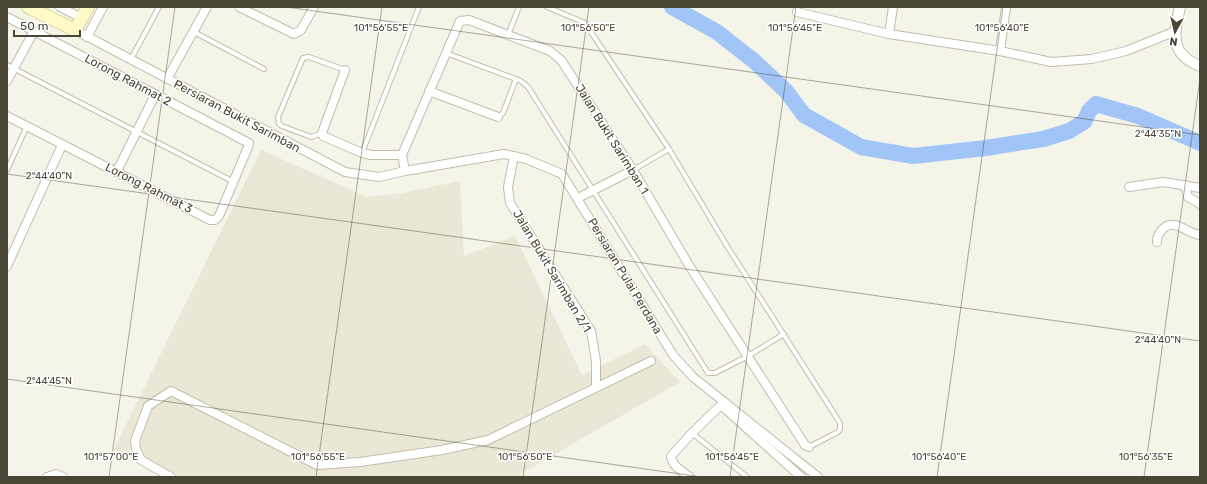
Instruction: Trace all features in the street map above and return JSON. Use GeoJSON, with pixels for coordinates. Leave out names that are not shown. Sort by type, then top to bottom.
{"type":"FeatureCollection","features":[{"type":"Feature","properties":{"kind":"main road"},"geometry":{"type":"LineString","coordinates":[[28,7],[75,30],[88,7]]}},
{"type":"Feature","properties":{"kind":"street"},"geometry":{"type":"LineString","coordinates":[[60,7],[82,18]]}},
{"type":"Feature","properties":{"kind":"street"},"geometry":{"type":"LineString","coordinates":[[88,37],[103,7]]}},
{"type":"Feature","properties":{"kind":"street"},"geometry":{"type":"LineString","coordinates":[[167,79],[207,7]]}},
{"type":"Feature","properties":{"kind":"street"},"geometry":{"type":"LineString","coordinates":[[239,7],[290,33],[298,33],[314,7]]}},
{"type":"Feature","properties":{"kind":"street"},"geometry":{"type":"LineString","coordinates":[[889,34],[893,7]]}},
{"type":"Feature","properties":{"kind":"street"},"geometry":{"type":"LineString","coordinates":[[1000,51],[1006,7]]}},
{"type":"Feature","properties":{"kind":"street"},"geometry":{"type":"LineString","coordinates":[[1180,7],[1174,40],[1178,51],[1200,66]]}},
{"type":"Feature","properties":{"kind":"street"},"geometry":{"type":"LineString","coordinates":[[797,12],[889,34],[1000,51],[1051,62],[1092,59],[1126,51],[1176,31]]}},
{"type":"Feature","properties":{"kind":"street","name":"Lorong Rahmat 2"},"geometry":{"type":"LineString","coordinates":[[7,17],[249,143]]}},
{"type":"Feature","properties":{"kind":"street","name":"Jalan Bukit Sarimban 1"},"geometry":{"type":"LineString","coordinates":[[402,155],[457,25],[464,19],[556,54],[633,170],[690,267],[804,445],[809,447]]}},
{"type":"Feature","properties":{"kind":"street","name":"Persiaran Bukit Sarimban"},"geometry":{"type":"LineString","coordinates":[[75,30],[345,172],[379,177],[405,171]]}},
{"type":"Feature","properties":{"kind":"street"},"geometry":{"type":"LineString","coordinates":[[7,81],[10,67],[34,31]]}},
{"type":"Feature","properties":{"kind":"street"},"geometry":{"type":"LineString","coordinates":[[345,70],[322,132],[326,139],[371,155],[402,155],[405,171]]}},
{"type":"Feature","properties":{"kind":"street"},"geometry":{"type":"LineString","coordinates":[[429,90],[498,117]]}},
{"type":"Feature","properties":{"kind":"street"},"geometry":{"type":"LineString","coordinates":[[117,171],[155,95]]}},
{"type":"Feature","properties":{"kind":"street","name":"Lorong Rahmat 3"},"geometry":{"type":"LineString","coordinates":[[7,116],[62,145],[117,171],[210,220],[215,220],[219,216],[235,182],[249,143]]}},
{"type":"Feature","properties":{"kind":"street"},"geometry":{"type":"LineString","coordinates":[[7,266],[10,253],[62,145]]}},
{"type":"Feature","properties":{"kind":"street","name":"Persiaran Pulai Perdana"},"geometry":{"type":"LineString","coordinates":[[405,171],[496,154],[514,156],[549,167],[562,174],[673,356],[693,377],[812,475]]}},
{"type":"Feature","properties":{"kind":"street","name":"Jalan Bukit Sarimban 2/1"},"geometry":{"type":"LineString","coordinates":[[514,156],[508,187],[510,203],[591,331],[596,361],[596,387]]}},
{"type":"Feature","properties":{"kind":"street"},"geometry":{"type":"LineString","coordinates":[[578,198],[633,170]]}},
{"type":"Feature","properties":{"kind":"street"},"geometry":{"type":"LineString","coordinates":[[1129,187],[1163,182],[1200,188]]}},
{"type":"Feature","properties":{"kind":"street"},"geometry":{"type":"LineString","coordinates":[[1185,185],[1188,197],[1200,204]]}},
{"type":"Feature","properties":{"kind":"street"},"geometry":{"type":"LineString","coordinates":[[1157,242],[1160,232],[1169,224],[1175,224],[1194,234],[1200,235]]}},
{"type":"Feature","properties":{"kind":"street"},"geometry":{"type":"LineString","coordinates":[[171,477],[141,460],[136,449],[135,441],[148,406],[171,391],[317,465],[375,460],[442,450],[488,440],[651,361]]}},
{"type":"Feature","properties":{"kind":"street"},"geometry":{"type":"LineString","coordinates":[[690,477],[675,466],[672,461],[672,456],[692,433],[721,405],[801,477]]}},
{"type":"Feature","properties":{"kind":"street"},"geometry":{"type":"LineString","coordinates":[[47,477],[56,474],[63,477]]}},
{"type":"Feature","properties":{"kind":"lane"},"geometry":{"type":"LineString","coordinates":[[131,60],[159,7]]}},
{"type":"Feature","properties":{"kind":"lane"},"geometry":{"type":"LineString","coordinates":[[362,153],[419,7]]}},
{"type":"Feature","properties":{"kind":"lane"},"geometry":{"type":"LineString","coordinates":[[508,35],[519,7]]}},
{"type":"Feature","properties":{"kind":"lane"},"geometry":{"type":"LineString","coordinates":[[547,7],[585,23],[669,149],[727,246],[841,426],[838,432],[809,447]]}},
{"type":"Feature","properties":{"kind":"lane"},"geometry":{"type":"LineString","coordinates":[[193,32],[264,69]]}},
{"type":"Feature","properties":{"kind":"lane"},"geometry":{"type":"LineString","coordinates":[[445,52],[522,81],[528,87],[706,370],[712,374],[715,373],[748,356],[784,334]]}},
{"type":"Feature","properties":{"kind":"lane"},"geometry":{"type":"LineString","coordinates":[[322,132],[311,137],[282,126],[279,124],[278,117],[303,58],[309,57],[345,70]]}},
{"type":"Feature","properties":{"kind":"lane"},"geometry":{"type":"LineString","coordinates":[[10,67],[235,182]]}},
{"type":"Feature","properties":{"kind":"lane"},"geometry":{"type":"LineString","coordinates":[[498,117],[503,113],[516,79]]}},
{"type":"Feature","properties":{"kind":"lane"},"geometry":{"type":"LineString","coordinates":[[7,170],[27,126]]}},
{"type":"Feature","properties":{"kind":"lane"},"geometry":{"type":"LineString","coordinates":[[633,170],[669,149]]}},
{"type":"Feature","properties":{"kind":"lane"},"geometry":{"type":"LineString","coordinates":[[692,433],[747,477]]}},
{"type":"Feature","properties":{"kind":"shaded area"},"geometry":{"type":"Polygon","coordinates":[[[261,150],[367,197],[402,193],[460,181],[464,256],[515,236],[582,375],[645,344],[680,382],[515,477],[166,477],[114,449],[261,150]]]}},
{"type":"Feature","properties":{"kind":"waterway"},"geometry":{"type":"LineString","coordinates":[[672,7],[717,32],[754,61],[786,91],[804,115],[861,147],[913,156],[986,148],[1043,139],[1069,131],[1084,122],[1089,111],[1096,104],[1138,116],[1200,143]]}}]}
